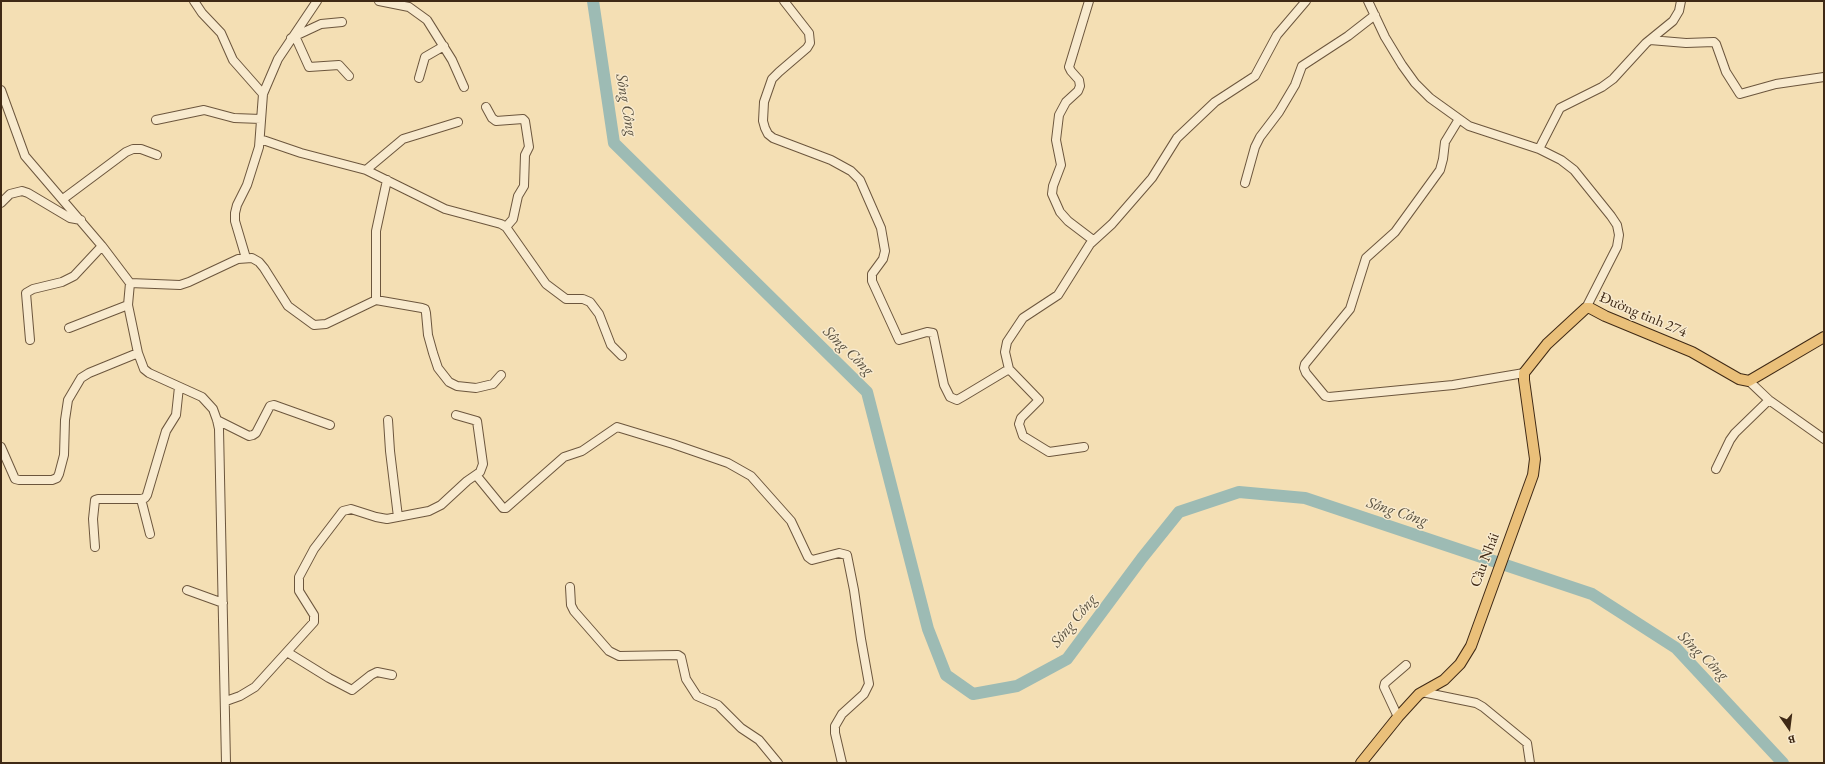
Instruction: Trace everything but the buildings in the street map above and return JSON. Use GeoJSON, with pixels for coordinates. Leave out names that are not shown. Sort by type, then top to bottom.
{"type":"FeatureCollection","features":[{"type":"Feature","properties":{"kind":"main road","name":"Đường tỉnh 274"},"geometry":{"type":"LineString","coordinates":[[1524,373],[1547,344],[1586,308],[1590,308],[1612,319],[1692,352],[1739,379],[1749,381]]}},
{"type":"Feature","properties":{"kind":"main road"},"geometry":{"type":"LineString","coordinates":[[1749,381],[1824,337]]}},
{"type":"Feature","properties":{"kind":"main road","name":"Cầu Nhái"},"geometry":{"type":"LineString","coordinates":[[1360,763],[1398,717],[1422,692],[1444,680],[1460,664],[1470,646],[1533,474],[1535,459],[1524,373]]}},
{"type":"Feature","properties":{"kind":"street"},"geometry":{"type":"LineString","coordinates":[[194,1],[202,13],[222,33],[233,60],[263,94]]}},
{"type":"Feature","properties":{"kind":"street"},"geometry":{"type":"LineString","coordinates":[[246,258],[235,221],[235,213],[237,205],[248,185],[260,139],[263,94],[278,59],[317,1]]}},
{"type":"Feature","properties":{"kind":"street"},"geometry":{"type":"LineString","coordinates":[[379,1],[411,4],[432,26],[444,46],[464,88]]}},
{"type":"Feature","properties":{"kind":"street"},"geometry":{"type":"LineString","coordinates":[[784,1],[809,33],[810,43],[807,48],[772,79],[764,102],[764,128],[772,138],[831,160],[851,171],[860,180],[881,228],[885,250],[883,259],[872,274],[872,281],[899,340],[927,332],[934,333],[942,378],[950,397],[957,400],[1009,369]]}},
{"type":"Feature","properties":{"kind":"street"},"geometry":{"type":"LineString","coordinates":[[1090,1],[1069,67],[1079,80],[1080,86],[1078,91],[1066,102],[1059,115],[1056,140],[1062,165],[1053,186],[1052,194],[1060,212],[1068,221],[1093,240]]}},
{"type":"Feature","properties":{"kind":"street"},"geometry":{"type":"LineString","coordinates":[[1084,447],[1049,452],[1024,436],[1018,424],[1021,418],[1039,400],[1009,369],[1005,347],[1019,323],[1029,314],[1058,295],[1093,240],[1112,224],[1152,178],[1177,138],[1215,102],[1255,76],[1277,35],[1306,1]]}},
{"type":"Feature","properties":{"kind":"street"},"geometry":{"type":"LineString","coordinates":[[1368,1],[1402,66],[1415,83],[1430,98],[1469,126],[1539,149],[1561,160],[1574,170],[1611,216],[1617,225],[1619,235],[1617,247],[1586,308]]}},
{"type":"Feature","properties":{"kind":"street"},"geometry":{"type":"LineString","coordinates":[[1539,149],[1560,108],[1602,88],[1631,61],[1650,40],[1673,20],[1681,1]]}},
{"type":"Feature","properties":{"kind":"street"},"geometry":{"type":"LineString","coordinates":[[1245,183],[1255,147],[1260,137],[1279,112],[1295,85],[1302,66],[1348,36],[1375,15]]}},
{"type":"Feature","properties":{"kind":"street"},"geometry":{"type":"LineString","coordinates":[[293,37],[321,24],[342,22]]}},
{"type":"Feature","properties":{"kind":"street"},"geometry":{"type":"LineString","coordinates":[[293,37],[309,67],[339,65],[349,76]]}},
{"type":"Feature","properties":{"kind":"street"},"geometry":{"type":"LineString","coordinates":[[1650,40],[1686,43],[1714,42],[1726,72],[1740,94],[1785,82],[1824,77]]}},
{"type":"Feature","properties":{"kind":"street"},"geometry":{"type":"LineString","coordinates":[[419,78],[425,57],[444,46]]}},
{"type":"Feature","properties":{"kind":"street"},"geometry":{"type":"LineString","coordinates":[[1,90],[25,156],[81,220],[130,283],[128,305],[141,364],[149,373],[202,397],[208,402],[218,420],[226,700],[226,763]]}},
{"type":"Feature","properties":{"kind":"street"},"geometry":{"type":"LineString","coordinates":[[486,107],[492,118],[496,121],[523,119],[525,121],[529,147],[525,155],[524,186],[518,196],[513,219],[506,227]]}},
{"type":"Feature","properties":{"kind":"street"},"geometry":{"type":"LineString","coordinates":[[156,120],[204,110],[234,118],[261,119]]}},
{"type":"Feature","properties":{"kind":"street"},"geometry":{"type":"LineString","coordinates":[[1459,118],[1445,142],[1440,170],[1395,232],[1366,258],[1350,309],[1305,364],[1304,368],[1306,373],[1325,396],[1329,397],[1453,385],[1524,373]]}},
{"type":"Feature","properties":{"kind":"street"},"geometry":{"type":"LineString","coordinates":[[366,170],[403,139],[458,122]]}},
{"type":"Feature","properties":{"kind":"street"},"geometry":{"type":"LineString","coordinates":[[260,139],[301,154],[366,170],[445,210],[501,224],[506,227],[546,284],[566,299],[583,299],[590,302],[599,314],[611,344],[622,356]]}},
{"type":"Feature","properties":{"kind":"street"},"geometry":{"type":"LineString","coordinates":[[63,199],[126,152],[133,149],[141,149],[157,155]]}},
{"type":"Feature","properties":{"kind":"street"},"geometry":{"type":"LineString","coordinates":[[376,300],[376,231],[387,180]]}},
{"type":"Feature","properties":{"kind":"street"},"geometry":{"type":"LineString","coordinates":[[1,203],[10,194],[22,192],[28,193],[70,218],[81,220]]}},
{"type":"Feature","properties":{"kind":"street"},"geometry":{"type":"LineString","coordinates":[[30,340],[26,293],[33,289],[62,282],[74,276],[102,246]]}},
{"type":"Feature","properties":{"kind":"street"},"geometry":{"type":"LineString","coordinates":[[130,283],[180,285],[246,258],[259,262],[288,306],[314,325],[326,324],[376,300],[425,309],[428,336],[433,353],[438,368],[449,382],[457,386],[476,388],[493,384],[500,375]]}},
{"type":"Feature","properties":{"kind":"street"},"geometry":{"type":"LineString","coordinates":[[69,328],[128,305]]}},
{"type":"Feature","properties":{"kind":"street"},"geometry":{"type":"LineString","coordinates":[[1,447],[15,479],[52,480],[57,478],[60,474],[64,455],[65,420],[68,400],[81,378],[89,373],[138,353]]}},
{"type":"Feature","properties":{"kind":"street"},"geometry":{"type":"LineString","coordinates":[[1749,381],[1769,400],[1824,440]]}},
{"type":"Feature","properties":{"kind":"street"},"geometry":{"type":"LineString","coordinates":[[95,547],[93,520],[95,500],[141,499],[145,498],[147,495],[166,431],[176,415],[179,387]]}},
{"type":"Feature","properties":{"kind":"street"},"geometry":{"type":"LineString","coordinates":[[1716,469],[1735,433],[1769,400]]}},
{"type":"Feature","properties":{"kind":"street"},"geometry":{"type":"LineString","coordinates":[[218,420],[250,436],[256,433],[270,406],[274,405],[330,425]]}},
{"type":"Feature","properties":{"kind":"street"},"geometry":{"type":"LineString","coordinates":[[226,700],[240,696],[255,687],[314,622],[315,619],[299,591],[298,584],[302,571],[314,549],[343,511],[351,509],[376,517],[398,517],[435,509],[467,481],[480,472],[483,464],[478,425],[474,419],[456,414]]}},
{"type":"Feature","properties":{"kind":"street"},"geometry":{"type":"LineString","coordinates":[[388,420],[398,517]]}},
{"type":"Feature","properties":{"kind":"street"},"geometry":{"type":"LineString","coordinates":[[476,476],[503,508],[506,508],[564,457],[582,451],[617,427],[728,463],[751,476],[791,521],[808,557],[812,560],[839,553],[847,555],[869,684],[864,694],[842,714],[835,726],[834,733],[842,763]]}},
{"type":"Feature","properties":{"kind":"street"},"geometry":{"type":"LineString","coordinates":[[141,499],[150,534]]}},
{"type":"Feature","properties":{"kind":"street"},"geometry":{"type":"LineString","coordinates":[[570,587],[571,605],[574,611],[609,651],[619,656],[678,655],[681,657],[686,679],[697,696],[718,705],[741,728],[759,740],[778,763]]}},
{"type":"Feature","properties":{"kind":"street"},"geometry":{"type":"LineString","coordinates":[[187,590],[223,603]]}},
{"type":"Feature","properties":{"kind":"street"},"geometry":{"type":"LineString","coordinates":[[287,652],[329,678],[352,690],[377,672],[392,675]]}},
{"type":"Feature","properties":{"kind":"street"},"geometry":{"type":"LineString","coordinates":[[1398,717],[1384,687],[1385,683],[1406,665]]}},
{"type":"Feature","properties":{"kind":"street"},"geometry":{"type":"LineString","coordinates":[[1422,692],[1476,703],[1483,707],[1527,743],[1530,763]]}},
{"type":"Feature","properties":{"kind":"waterway","name":"Sông Công"},"geometry":{"type":"LineString","coordinates":[[593,1],[614,143],[867,392],[928,629],[946,675],[973,694],[1017,686],[1067,659],[1142,558],[1179,512],[1239,492],[1305,498],[1592,594],[1676,648],[1783,763]]}}]}
